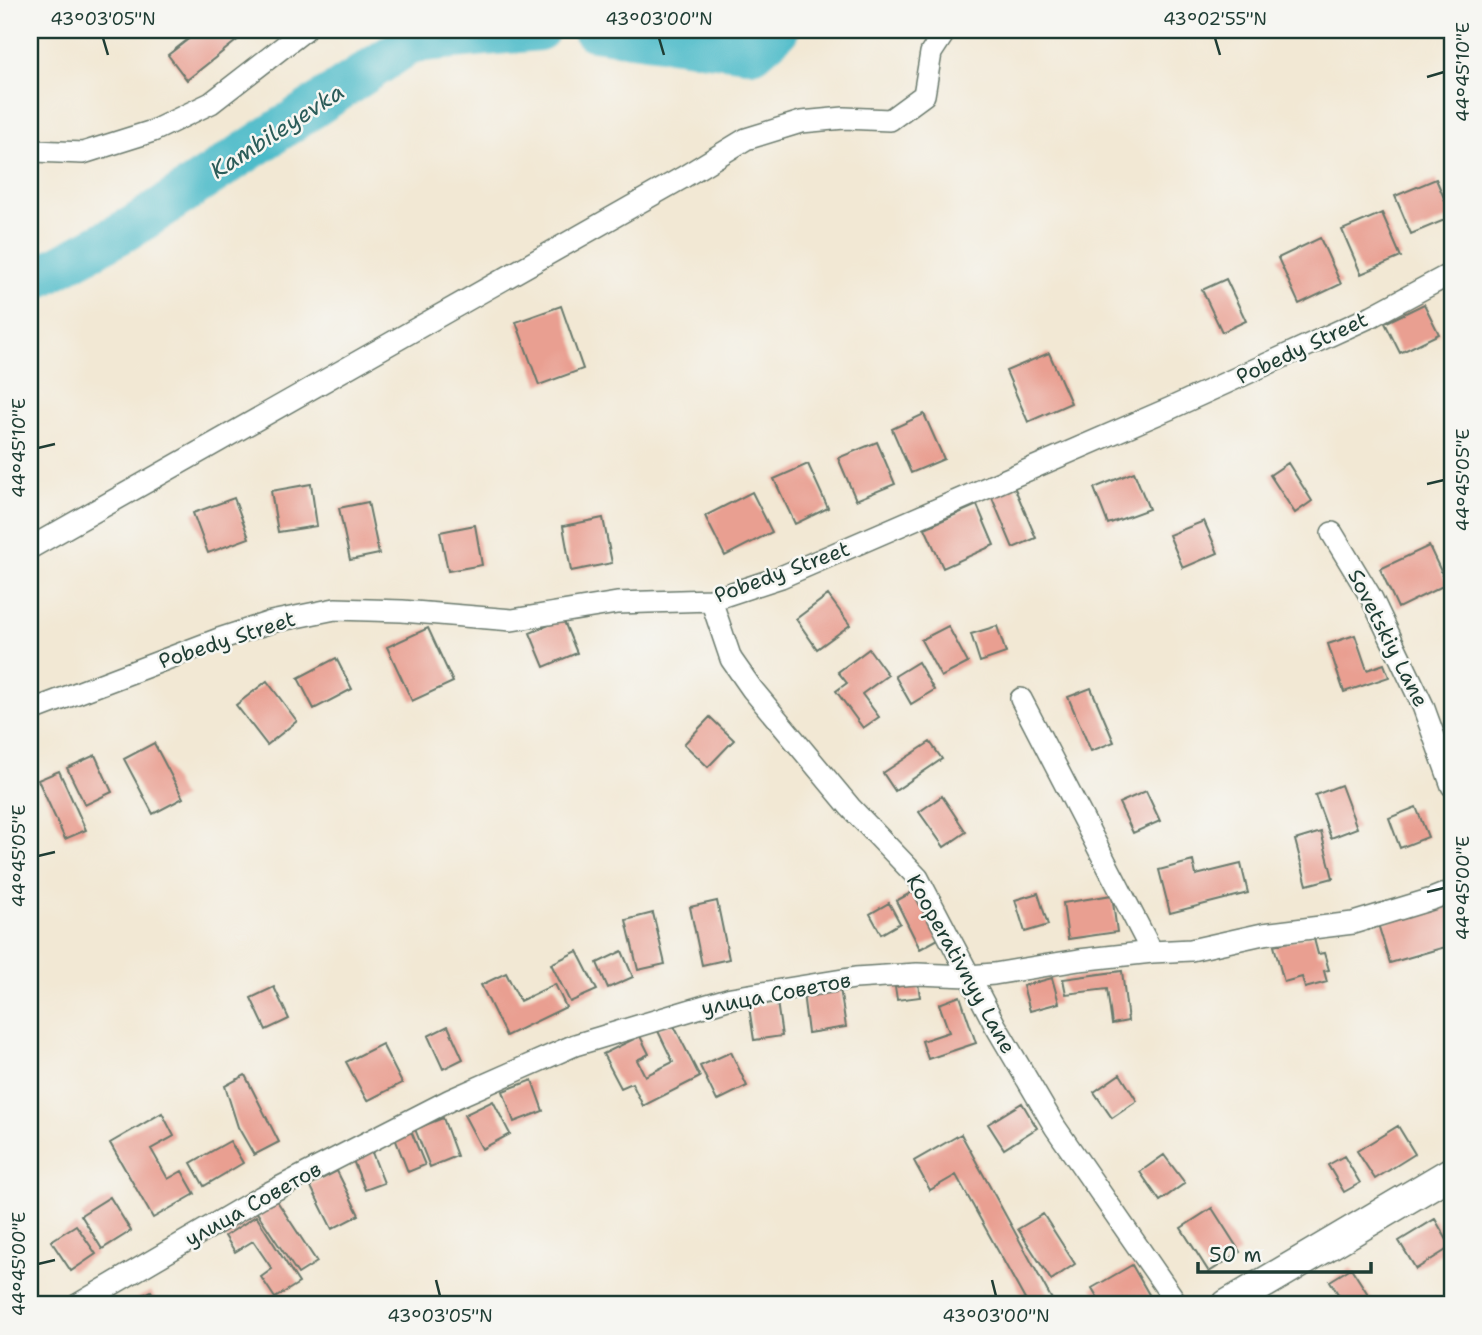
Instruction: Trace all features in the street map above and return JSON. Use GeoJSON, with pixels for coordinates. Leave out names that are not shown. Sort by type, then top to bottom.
{"type":"FeatureCollection","features":[{"type":"Feature","properties":{"kind":"street"},"geometry":{"type":"LineString","coordinates":[[30,548],[746,139],[801,122],[844,118],[890,120],[924,95],[931,53],[946,30]]}},
{"type":"Feature","properties":{"kind":"street"},"geometry":{"type":"LineString","coordinates":[[30,147],[35,151],[83,153],[153,131],[211,103],[294,33]]}},
{"type":"Feature","properties":{"kind":"street","name":"Pobedy Street"},"geometry":{"type":"LineString","coordinates":[[30,711],[219,639],[271,622],[335,609],[402,611],[512,620],[617,603],[711,600],[781,577],[1171,408],[1372,316],[1452,272]]}},
{"type":"Feature","properties":{"kind":"street","name":"Sovetskiy Lane"},"geometry":{"type":"LineString","coordinates":[[1332,533],[1372,599],[1417,694],[1452,786]]}},
{"type":"Feature","properties":{"kind":"street","name":"Kooperativnyy Lane"},"geometry":{"type":"LineString","coordinates":[[711,600],[731,659],[752,689],[850,807],[918,878],[1021,1071],[1055,1127],[1178,1305]]}},
{"type":"Feature","properties":{"kind":"street"},"geometry":{"type":"LineString","coordinates":[[1021,699],[1152,952]]}},
{"type":"Feature","properties":{"kind":"street","name":"улица Советов"},"geometry":{"type":"LineString","coordinates":[[77,1305],[272,1191],[450,1100],[575,1045],[731,998],[855,978],[917,974],[994,974],[1079,960],[1191,950],[1263,934],[1353,923],[1452,891]]}},
{"type":"Feature","properties":{"kind":"street"},"geometry":{"type":"LineString","coordinates":[[1227,1305],[1452,1172]]}},
{"type":"Feature","properties":{"kind":"building"},"geometry":{"type":"Polygon","coordinates":[[[200,30],[250,30],[187,80],[168,55],[200,30]]]}},
{"type":"Feature","properties":{"kind":"building"},"geometry":{"type":"Polygon","coordinates":[[[1436,179],[1452,217],[1411,234],[1395,196],[1436,179]]]}},
{"type":"Feature","properties":{"kind":"building"},"geometry":{"type":"Polygon","coordinates":[[[1382,213],[1401,257],[1361,274],[1342,230],[1382,213]]]}},
{"type":"Feature","properties":{"kind":"building"},"geometry":{"type":"Polygon","coordinates":[[[1320,238],[1341,284],[1299,304],[1278,258],[1320,238]]]}},
{"type":"Feature","properties":{"kind":"building"},"geometry":{"type":"Polygon","coordinates":[[[1226,279],[1246,321],[1222,332],[1202,290],[1226,279]]]}},
{"type":"Feature","properties":{"kind":"building"},"geometry":{"type":"Polygon","coordinates":[[[1424,304],[1439,334],[1400,353],[1385,323],[1424,304]]]}},
{"type":"Feature","properties":{"kind":"building"},"geometry":{"type":"Polygon","coordinates":[[[561,306],[583,369],[539,385],[516,322],[561,306]]]}},
{"type":"Feature","properties":{"kind":"building"},"geometry":{"type":"Polygon","coordinates":[[[1049,353],[1071,403],[1028,422],[1006,371],[1049,353]]]}},
{"type":"Feature","properties":{"kind":"building"},"geometry":{"type":"Polygon","coordinates":[[[924,414],[944,459],[911,473],[892,429],[924,414]]]}},
{"type":"Feature","properties":{"kind":"building"},"geometry":{"type":"Polygon","coordinates":[[[877,442],[895,484],[856,500],[838,458],[877,442]]]}},
{"type":"Feature","properties":{"kind":"building"},"geometry":{"type":"Polygon","coordinates":[[[1288,463],[1312,501],[1295,513],[1270,475],[1288,463]]]}},
{"type":"Feature","properties":{"kind":"building"},"geometry":{"type":"Polygon","coordinates":[[[808,464],[828,508],[795,524],[774,479],[808,464]]]}},
{"type":"Feature","properties":{"kind":"building"},"geometry":{"type":"Polygon","coordinates":[[[1134,472],[1149,509],[1108,524],[1094,488],[1134,472]]]}},
{"type":"Feature","properties":{"kind":"building"},"geometry":{"type":"Polygon","coordinates":[[[311,484],[317,526],[278,532],[271,491],[311,484]]]}},
{"type":"Feature","properties":{"kind":"building"},"geometry":{"type":"Polygon","coordinates":[[[1013,484],[1036,538],[1013,548],[990,493],[1013,484]]]}},
{"type":"Feature","properties":{"kind":"building"},"geometry":{"type":"Polygon","coordinates":[[[752,492],[772,532],[725,556],[705,516],[752,492]]]}},
{"type":"Feature","properties":{"kind":"building"},"geometry":{"type":"Polygon","coordinates":[[[234,498],[249,538],[208,553],[193,513],[234,498]]]}},
{"type":"Feature","properties":{"kind":"building"},"geometry":{"type":"Polygon","coordinates":[[[368,502],[379,554],[350,560],[339,508],[368,502]]]}},
{"type":"Feature","properties":{"kind":"building"},"geometry":{"type":"Polygon","coordinates":[[[977,505],[994,545],[943,568],[925,528],[977,505]]]}},
{"type":"Feature","properties":{"kind":"building"},"geometry":{"type":"Polygon","coordinates":[[[603,518],[612,563],[571,571],[563,526],[603,518]]]}},
{"type":"Feature","properties":{"kind":"building"},"geometry":{"type":"Polygon","coordinates":[[[1204,521],[1218,553],[1183,568],[1169,535],[1204,521]]]}},
{"type":"Feature","properties":{"kind":"building"},"geometry":{"type":"Polygon","coordinates":[[[475,525],[482,565],[448,571],[440,532],[475,525]]]}},
{"type":"Feature","properties":{"kind":"building"},"geometry":{"type":"Polygon","coordinates":[[[1429,546],[1447,584],[1398,608],[1380,569],[1429,546]]]}},
{"type":"Feature","properties":{"kind":"building"},"geometry":{"type":"Polygon","coordinates":[[[828,595],[850,625],[817,649],[796,619],[828,595]]]}},
{"type":"Feature","properties":{"kind":"building"},"geometry":{"type":"Polygon","coordinates":[[[563,619],[577,653],[544,667],[530,633],[563,619]]]}},
{"type":"Feature","properties":{"kind":"building"},"geometry":{"type":"Polygon","coordinates":[[[948,626],[968,663],[941,677],[921,640],[948,626]]]}},
{"type":"Feature","properties":{"kind":"building"},"geometry":{"type":"Polygon","coordinates":[[[997,626],[1006,653],[980,662],[971,634],[997,626]]]}},
{"type":"Feature","properties":{"kind":"building"},"geometry":{"type":"Polygon","coordinates":[[[428,628],[453,682],[412,701],[387,647],[428,628]]]}},
{"type":"Feature","properties":{"kind":"building"},"geometry":{"type":"Polygon","coordinates":[[[1355,635],[1367,670],[1384,664],[1389,677],[1344,692],[1328,644],[1355,635]]]}},
{"type":"Feature","properties":{"kind":"building"},"geometry":{"type":"Polygon","coordinates":[[[869,649],[888,675],[862,694],[879,717],[863,728],[836,691],[847,683],[838,672],[869,649]]]}},
{"type":"Feature","properties":{"kind":"building"},"geometry":{"type":"Polygon","coordinates":[[[336,658],[352,689],[314,709],[298,678],[336,658]]]}},
{"type":"Feature","properties":{"kind":"building"},"geometry":{"type":"Polygon","coordinates":[[[918,662],[934,690],[911,704],[895,676],[918,662]]]}},
{"type":"Feature","properties":{"kind":"building"},"geometry":{"type":"Polygon","coordinates":[[[267,681],[297,721],[267,745],[236,705],[267,681]]]}},
{"type":"Feature","properties":{"kind":"building"},"geometry":{"type":"Polygon","coordinates":[[[1091,688],[1114,742],[1091,751],[1068,697],[1091,688]]]}},
{"type":"Feature","properties":{"kind":"building"},"geometry":{"type":"Polygon","coordinates":[[[710,717],[734,740],[708,767],[684,744],[710,717]]]}},
{"type":"Feature","properties":{"kind":"building"},"geometry":{"type":"Polygon","coordinates":[[[930,742],[942,759],[895,791],[883,773],[930,742]]]}},
{"type":"Feature","properties":{"kind":"building"},"geometry":{"type":"Polygon","coordinates":[[[154,743],[183,798],[153,814],[124,759],[154,743]]]}},
{"type":"Feature","properties":{"kind":"building"},"geometry":{"type":"Polygon","coordinates":[[[95,755],[112,792],[85,805],[67,768],[95,755]]]}},
{"type":"Feature","properties":{"kind":"building"},"geometry":{"type":"Polygon","coordinates":[[[59,771],[86,830],[65,839],[38,780],[59,771]]]}},
{"type":"Feature","properties":{"kind":"building"},"geometry":{"type":"Polygon","coordinates":[[[1341,785],[1357,828],[1331,838],[1315,795],[1341,785]]]}},
{"type":"Feature","properties":{"kind":"building"},"geometry":{"type":"Polygon","coordinates":[[[1146,791],[1160,821],[1133,833],[1119,803],[1146,791]]]}},
{"type":"Feature","properties":{"kind":"building"},"geometry":{"type":"Polygon","coordinates":[[[942,796],[966,832],[944,847],[919,812],[942,796]]]}},
{"type":"Feature","properties":{"kind":"building"},"geometry":{"type":"Polygon","coordinates":[[[1416,807],[1428,837],[1400,848],[1389,818],[1416,807]]]}},
{"type":"Feature","properties":{"kind":"building"},"geometry":{"type":"Polygon","coordinates":[[[1321,832],[1333,878],[1307,885],[1295,840],[1321,832]]]}},
{"type":"Feature","properties":{"kind":"building"},"geometry":{"type":"Polygon","coordinates":[[[1193,861],[1196,875],[1241,864],[1248,893],[1170,913],[1159,870],[1193,861]]]}},
{"type":"Feature","properties":{"kind":"building"},"geometry":{"type":"Polygon","coordinates":[[[916,890],[940,938],[920,949],[896,901],[916,890]]]}},
{"type":"Feature","properties":{"kind":"building"},"geometry":{"type":"Polygon","coordinates":[[[1038,893],[1048,925],[1025,932],[1015,900],[1038,893]]]}},
{"type":"Feature","properties":{"kind":"building"},"geometry":{"type":"Polygon","coordinates":[[[1112,895],[1117,932],[1068,939],[1063,903],[1112,895]]]}},
{"type":"Feature","properties":{"kind":"building"},"geometry":{"type":"Polygon","coordinates":[[[717,901],[729,959],[702,965],[690,907],[717,901]]]}},
{"type":"Feature","properties":{"kind":"building"},"geometry":{"type":"Polygon","coordinates":[[[1452,902],[1452,945],[1390,963],[1378,924],[1452,902]]]}},
{"type":"Feature","properties":{"kind":"building"},"geometry":{"type":"Polygon","coordinates":[[[889,903],[900,923],[881,934],[870,914],[889,903]]]}},
{"type":"Feature","properties":{"kind":"building"},"geometry":{"type":"Polygon","coordinates":[[[653,913],[665,964],[638,970],[626,920],[653,913]]]}},
{"type":"Feature","properties":{"kind":"building"},"geometry":{"type":"Polygon","coordinates":[[[1313,935],[1318,954],[1324,953],[1329,970],[1324,971],[1327,982],[1305,988],[1302,977],[1284,982],[1274,946],[1313,935]]]}},
{"type":"Feature","properties":{"kind":"building"},"geometry":{"type":"Polygon","coordinates":[[[577,951],[597,990],[570,1002],[551,964],[577,951]]]}},
{"type":"Feature","properties":{"kind":"building"},"geometry":{"type":"Polygon","coordinates":[[[622,951],[633,977],[608,988],[597,963],[622,951]]]}},
{"type":"Feature","properties":{"kind":"building"},"geometry":{"type":"Polygon","coordinates":[[[1122,971],[1128,1021],[1112,1024],[1107,989],[1066,994],[1063,979],[1122,971]]]}},
{"type":"Feature","properties":{"kind":"building"},"geometry":{"type":"Polygon","coordinates":[[[506,973],[520,1001],[555,984],[566,1007],[506,1036],[481,985],[506,973]]]}},
{"type":"Feature","properties":{"kind":"building"},"geometry":{"type":"Polygon","coordinates":[[[1052,978],[1059,1003],[1030,1011],[1023,986],[1052,978]]]}},
{"type":"Feature","properties":{"kind":"building"},"geometry":{"type":"Polygon","coordinates":[[[918,983],[920,997],[897,1000],[895,987],[918,983]]]}},
{"type":"Feature","properties":{"kind":"building"},"geometry":{"type":"Polygon","coordinates":[[[274,987],[289,1019],[266,1030],[251,998],[274,987]]]}},
{"type":"Feature","properties":{"kind":"building"},"geometry":{"type":"Polygon","coordinates":[[[840,988],[846,1027],[808,1033],[803,993],[840,988]]]}},
{"type":"Feature","properties":{"kind":"building"},"geometry":{"type":"Polygon","coordinates":[[[960,996],[976,1043],[928,1059],[922,1041],[949,1032],[939,1004],[960,996]]]}},
{"type":"Feature","properties":{"kind":"building"},"geometry":{"type":"Polygon","coordinates":[[[777,1002],[782,1036],[754,1040],[749,1007],[777,1002]]]}},
{"type":"Feature","properties":{"kind":"building"},"geometry":{"type":"Polygon","coordinates":[[[672,1022],[700,1077],[643,1106],[632,1083],[621,1088],[603,1054],[640,1036],[649,1054],[637,1060],[645,1076],[673,1062],[657,1029],[672,1022]]]}},
{"type":"Feature","properties":{"kind":"building"},"geometry":{"type":"Polygon","coordinates":[[[448,1026],[463,1059],[443,1069],[428,1036],[448,1026]]]}},
{"type":"Feature","properties":{"kind":"building"},"geometry":{"type":"Polygon","coordinates":[[[382,1044],[402,1083],[367,1101],[346,1062],[382,1044]]]}},
{"type":"Feature","properties":{"kind":"building"},"geometry":{"type":"Polygon","coordinates":[[[731,1052],[747,1086],[717,1101],[700,1066],[731,1052]]]}},
{"type":"Feature","properties":{"kind":"building"},"geometry":{"type":"Polygon","coordinates":[[[1120,1074],[1137,1101],[1112,1118],[1094,1092],[1120,1074]]]}},
{"type":"Feature","properties":{"kind":"building"},"geometry":{"type":"Polygon","coordinates":[[[245,1075],[279,1142],[254,1155],[238,1127],[225,1086],[245,1075]]]}},
{"type":"Feature","properties":{"kind":"building"},"geometry":{"type":"Polygon","coordinates":[[[532,1080],[543,1111],[514,1122],[503,1091],[532,1080]]]}},
{"type":"Feature","properties":{"kind":"building"},"geometry":{"type":"Polygon","coordinates":[[[493,1101],[510,1134],[482,1149],[464,1115],[493,1101]]]}},
{"type":"Feature","properties":{"kind":"building"},"geometry":{"type":"Polygon","coordinates":[[[1022,1103],[1037,1128],[1004,1149],[988,1124],[1022,1103]]]}},
{"type":"Feature","properties":{"kind":"building"},"geometry":{"type":"Polygon","coordinates":[[[162,1113],[174,1136],[151,1149],[168,1179],[182,1171],[195,1194],[153,1218],[110,1143],[162,1113]]]}},
{"type":"Feature","properties":{"kind":"building"},"geometry":{"type":"Polygon","coordinates":[[[443,1118],[457,1156],[430,1167],[415,1129],[443,1118]]]}},
{"type":"Feature","properties":{"kind":"building"},"geometry":{"type":"Polygon","coordinates":[[[1398,1126],[1415,1154],[1375,1179],[1357,1151],[1398,1126]]]}},
{"type":"Feature","properties":{"kind":"building"},"geometry":{"type":"Polygon","coordinates":[[[411,1131],[425,1165],[408,1172],[395,1138],[411,1131]]]}},
{"type":"Feature","properties":{"kind":"building"},"geometry":{"type":"Polygon","coordinates":[[[961,1134],[1055,1305],[1028,1305],[956,1175],[930,1190],[914,1161],[961,1134]]]}},
{"type":"Feature","properties":{"kind":"building"},"geometry":{"type":"Polygon","coordinates":[[[230,1141],[243,1163],[204,1186],[191,1163],[230,1141]]]}},
{"type":"Feature","properties":{"kind":"building"},"geometry":{"type":"Polygon","coordinates":[[[371,1150],[384,1183],[365,1190],[352,1158],[371,1150]]]}},
{"type":"Feature","properties":{"kind":"building"},"geometry":{"type":"Polygon","coordinates":[[[1164,1155],[1185,1183],[1160,1201],[1140,1172],[1164,1155]]]}},
{"type":"Feature","properties":{"kind":"building"},"geometry":{"type":"Polygon","coordinates":[[[1344,1156],[1360,1183],[1344,1192],[1328,1165],[1344,1156]]]}},
{"type":"Feature","properties":{"kind":"building"},"geometry":{"type":"Polygon","coordinates":[[[337,1171],[359,1215],[332,1229],[310,1185],[337,1171]]]}},
{"type":"Feature","properties":{"kind":"building"},"geometry":{"type":"Polygon","coordinates":[[[110,1197],[131,1231],[102,1249],[81,1215],[110,1197]]]}},
{"type":"Feature","properties":{"kind":"building"},"geometry":{"type":"Polygon","coordinates":[[[275,1198],[317,1262],[298,1274],[256,1211],[275,1198]]]}},
{"type":"Feature","properties":{"kind":"building"},"geometry":{"type":"Polygon","coordinates":[[[1212,1208],[1240,1252],[1209,1272],[1181,1228],[1212,1208]]]}},
{"type":"Feature","properties":{"kind":"building"},"geometry":{"type":"Polygon","coordinates":[[[1043,1214],[1075,1264],[1051,1280],[1018,1229],[1043,1214]]]}},
{"type":"Feature","properties":{"kind":"building"},"geometry":{"type":"Polygon","coordinates":[[[256,1216],[299,1283],[275,1298],[261,1277],[272,1269],[253,1241],[235,1252],[225,1236],[256,1216]]]}},
{"type":"Feature","properties":{"kind":"building"},"geometry":{"type":"Polygon","coordinates":[[[1435,1219],[1451,1247],[1416,1269],[1399,1241],[1435,1219]]]}},
{"type":"Feature","properties":{"kind":"building"},"geometry":{"type":"Polygon","coordinates":[[[76,1225],[96,1254],[71,1271],[51,1241],[76,1225]]]}},
{"type":"Feature","properties":{"kind":"building"},"geometry":{"type":"Polygon","coordinates":[[[1132,1265],[1155,1305],[1102,1305],[1092,1288],[1132,1265]]]}},
{"type":"Feature","properties":{"kind":"building"},"geometry":{"type":"Polygon","coordinates":[[[1351,1268],[1375,1305],[1345,1305],[1330,1281],[1351,1268]]]}},
{"type":"Feature","properties":{"kind":"building"},"geometry":{"type":"Polygon","coordinates":[[[151,1291],[158,1305],[129,1305],[128,1303],[151,1291]]]}},
{"type":"Feature","properties":{"kind":"waterway","name":"Kambileyevka"},"geometry":{"type":"LineString","coordinates":[[30,282],[134,226],[412,42],[539,30]]}},
{"type":"Feature","properties":{"kind":"waterway","name":"Kambileyevka"},"geometry":{"type":"LineString","coordinates":[[593,30],[754,51],[778,30]]}}]}
